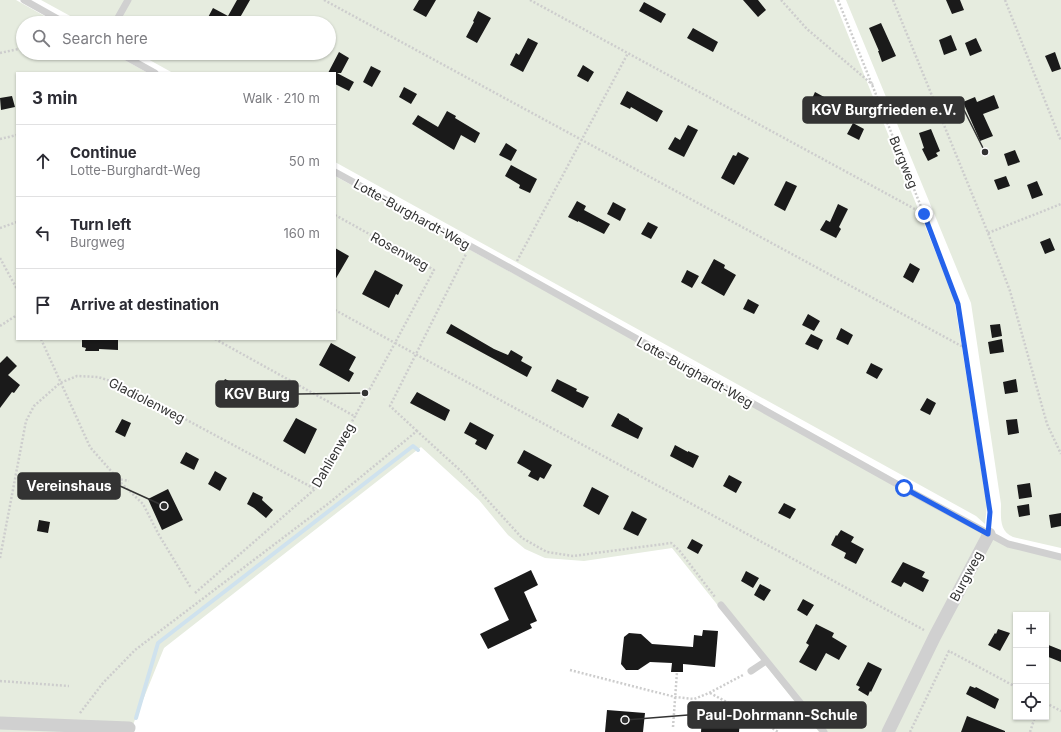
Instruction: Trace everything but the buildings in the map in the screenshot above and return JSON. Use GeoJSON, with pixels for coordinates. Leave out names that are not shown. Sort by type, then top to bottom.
{"type":"FeatureCollection","features":[{"type":"Feature","properties":{"kind":"street","name":"Burgweg"},"geometry":{"type":"LineString","coordinates":[[888,732],[935,636],[988,534]]}},
{"type":"Feature","properties":{"kind":"street"},"geometry":{"type":"LineString","coordinates":[[0,723],[129,728]]}},
{"type":"Feature","properties":{"kind":"lane"},"geometry":{"type":"LineString","coordinates":[[24,0],[53,16]]}},
{"type":"Feature","properties":{"kind":"lane"},"geometry":{"type":"LineString","coordinates":[[119,16],[128,0]]}},
{"type":"Feature","properties":{"kind":"lane"},"geometry":{"type":"LineString","coordinates":[[132,60],[153,72]]}},
{"type":"Feature","properties":{"kind":"lane","name":"Lotte-Burghardt-Weg"},"geometry":{"type":"LineString","coordinates":[[336,173],[512,269],[897,485],[988,534],[1008,544],[1061,557]]}},
{"type":"Feature","properties":{"kind":"lane"},"geometry":{"type":"LineString","coordinates":[[721,605],[824,732]]}},
{"type":"Feature","properties":{"kind":"lane"},"geometry":{"type":"LineString","coordinates":[[751,671],[766,660]]}},
{"type":"Feature","properties":{"kind":"path"},"geometry":{"type":"LineString","coordinates":[[324,0],[966,348]]}},
{"type":"Feature","properties":{"kind":"path"},"geometry":{"type":"LineString","coordinates":[[530,0],[924,214]]}},
{"type":"Feature","properties":{"kind":"path"},"geometry":{"type":"LineString","coordinates":[[781,0],[807,29],[873,86]]}},
{"type":"Feature","properties":{"kind":"path","name":"Burgweg"},"geometry":{"type":"LineString","coordinates":[[838,0],[924,214],[958,304],[966,348],[990,512],[988,534]]}},
{"type":"Feature","properties":{"kind":"path"},"geometry":{"type":"LineString","coordinates":[[893,0],[988,233],[1010,291],[1047,424],[1061,454]]}},
{"type":"Feature","properties":{"kind":"path"},"geometry":{"type":"LineString","coordinates":[[1005,0],[1061,141]]}},
{"type":"Feature","properties":{"kind":"path"},"geometry":{"type":"LineString","coordinates":[[0,53],[16,50]]}},
{"type":"Feature","properties":{"kind":"path"},"geometry":{"type":"LineString","coordinates":[[512,269],[628,54]]}},
{"type":"Feature","properties":{"kind":"path"},"geometry":{"type":"LineString","coordinates":[[0,139],[16,135]]}},
{"type":"Feature","properties":{"kind":"path"},"geometry":{"type":"LineString","coordinates":[[988,233],[1061,204]]}},
{"type":"Feature","properties":{"kind":"path","name":"Rosenweg"},"geometry":{"type":"LineString","coordinates":[[336,216],[434,270],[395,343]]}},
{"type":"Feature","properties":{"kind":"path"},"geometry":{"type":"LineString","coordinates":[[0,228],[16,222]]}},
{"type":"Feature","properties":{"kind":"path"},"geometry":{"type":"LineString","coordinates":[[470,246],[390,406],[462,472],[522,538],[547,552],[574,556],[671,543],[679,550],[721,605]]}},
{"type":"Feature","properties":{"kind":"path"},"geometry":{"type":"LineString","coordinates":[[0,258],[16,287]]}},
{"type":"Feature","properties":{"kind":"path"},"geometry":{"type":"LineString","coordinates":[[336,311],[395,343],[417,353],[935,636]]}},
{"type":"Feature","properties":{"kind":"path"},"geometry":{"type":"LineString","coordinates":[[0,326],[16,316]]}},
{"type":"Feature","properties":{"kind":"path"},"geometry":{"type":"LineString","coordinates":[[41,340],[90,447],[118,479],[143,504],[190,588]]}},
{"type":"Feature","properties":{"kind":"path"},"geometry":{"type":"LineString","coordinates":[[217,340],[356,417]]}},
{"type":"Feature","properties":{"kind":"path","name":"Dahlienweg"},"geometry":{"type":"LineString","coordinates":[[195,594],[315,489],[356,417],[395,343]]}},
{"type":"Feature","properties":{"kind":"path","name":"Gladiolenweg"},"geometry":{"type":"LineString","coordinates":[[0,558],[26,421],[34,406],[60,383],[77,376],[98,377],[120,384],[315,489]]}},
{"type":"Feature","properties":{"kind":"path"},"geometry":{"type":"LineString","coordinates":[[71,725],[103,683],[135,650],[330,503],[416,431]]}},
{"type":"Feature","properties":{"kind":"path"},"geometry":{"type":"LineString","coordinates":[[118,479],[129,481]]}},
{"type":"Feature","properties":{"kind":"path"},"geometry":{"type":"LineString","coordinates":[[910,732],[949,651],[1013,685]]}},
{"type":"Feature","properties":{"kind":"path"},"geometry":{"type":"LineString","coordinates":[[570,670],[675,697],[694,699],[709,693],[751,671]]}},
{"type":"Feature","properties":{"kind":"path"},"geometry":{"type":"LineString","coordinates":[[673,727],[677,672]]}},
{"type":"Feature","properties":{"kind":"path"},"geometry":{"type":"LineString","coordinates":[[0,680],[68,686]]}},
{"type":"Feature","properties":{"kind":"path"},"geometry":{"type":"LineString","coordinates":[[709,693],[760,720],[778,732]]}},
{"type":"Feature","properties":{"kind":"path"},"geometry":{"type":"LineString","coordinates":[[1049,705],[1061,711]]}},
{"type":"Feature","properties":{"kind":"path"},"geometry":{"type":"LineString","coordinates":[[1030,732],[1034,720]]}},
{"type":"Feature","properties":{"kind":"shaded area"},"geometry":{"type":"Polygon","coordinates":[[[0,0],[16,0],[45,16],[16,16],[16,60],[125,60],[146,72],[16,72],[16,340],[336,340],[336,177],[1008,544],[1061,557],[1061,732],[819,732],[672,548],[584,561],[545,558],[525,549],[508,535],[479,500],[421,447],[164,648],[130,732],[0,732],[0,0]]]}},
{"type":"Feature","properties":{"kind":"shaded area"},"geometry":{"type":"Polygon","coordinates":[[[41,0],[834,0],[952,293],[987,505],[985,524],[976,516],[336,163],[336,72],[171,72],[150,60],[336,60],[336,16],[70,16],[41,0]]]}},
{"type":"Feature","properties":{"kind":"shaded area"},"geometry":{"type":"Polygon","coordinates":[[[846,0],[1061,0],[1061,548],[1013,537],[1005,531],[1003,527],[1001,519],[1001,504],[971,303],[846,0]]]}},
{"type":"Feature","properties":{"kind":"waterway"},"geometry":{"type":"LineString","coordinates":[[136,718],[158,643],[413,446],[418,450]]}},
{"type":"Feature","properties":{"kind":"place","name":"KGV Burgfrieden e.V."},"geometry":{"type":"Point","coordinates":[985,152]}},
{"type":"Feature","properties":{"kind":"place","name":"KGV Burg"},"geometry":{"type":"Point","coordinates":[365,393]}},
{"type":"Feature","properties":{"kind":"place","name":"Vereinshaus"},"geometry":{"type":"Point","coordinates":[164,506]}},
{"type":"Feature","properties":{"kind":"place","name":"Paul-Dohrmann-Schule"},"geometry":{"type":"Point","coordinates":[625,720]}},
{"type":"Feature","properties":{"kind":"route"},"geometry":{"type":"LineString","coordinates":[[904,488],[988,534],[990,512],[966,348],[958,304],[924,214]]}}]}
